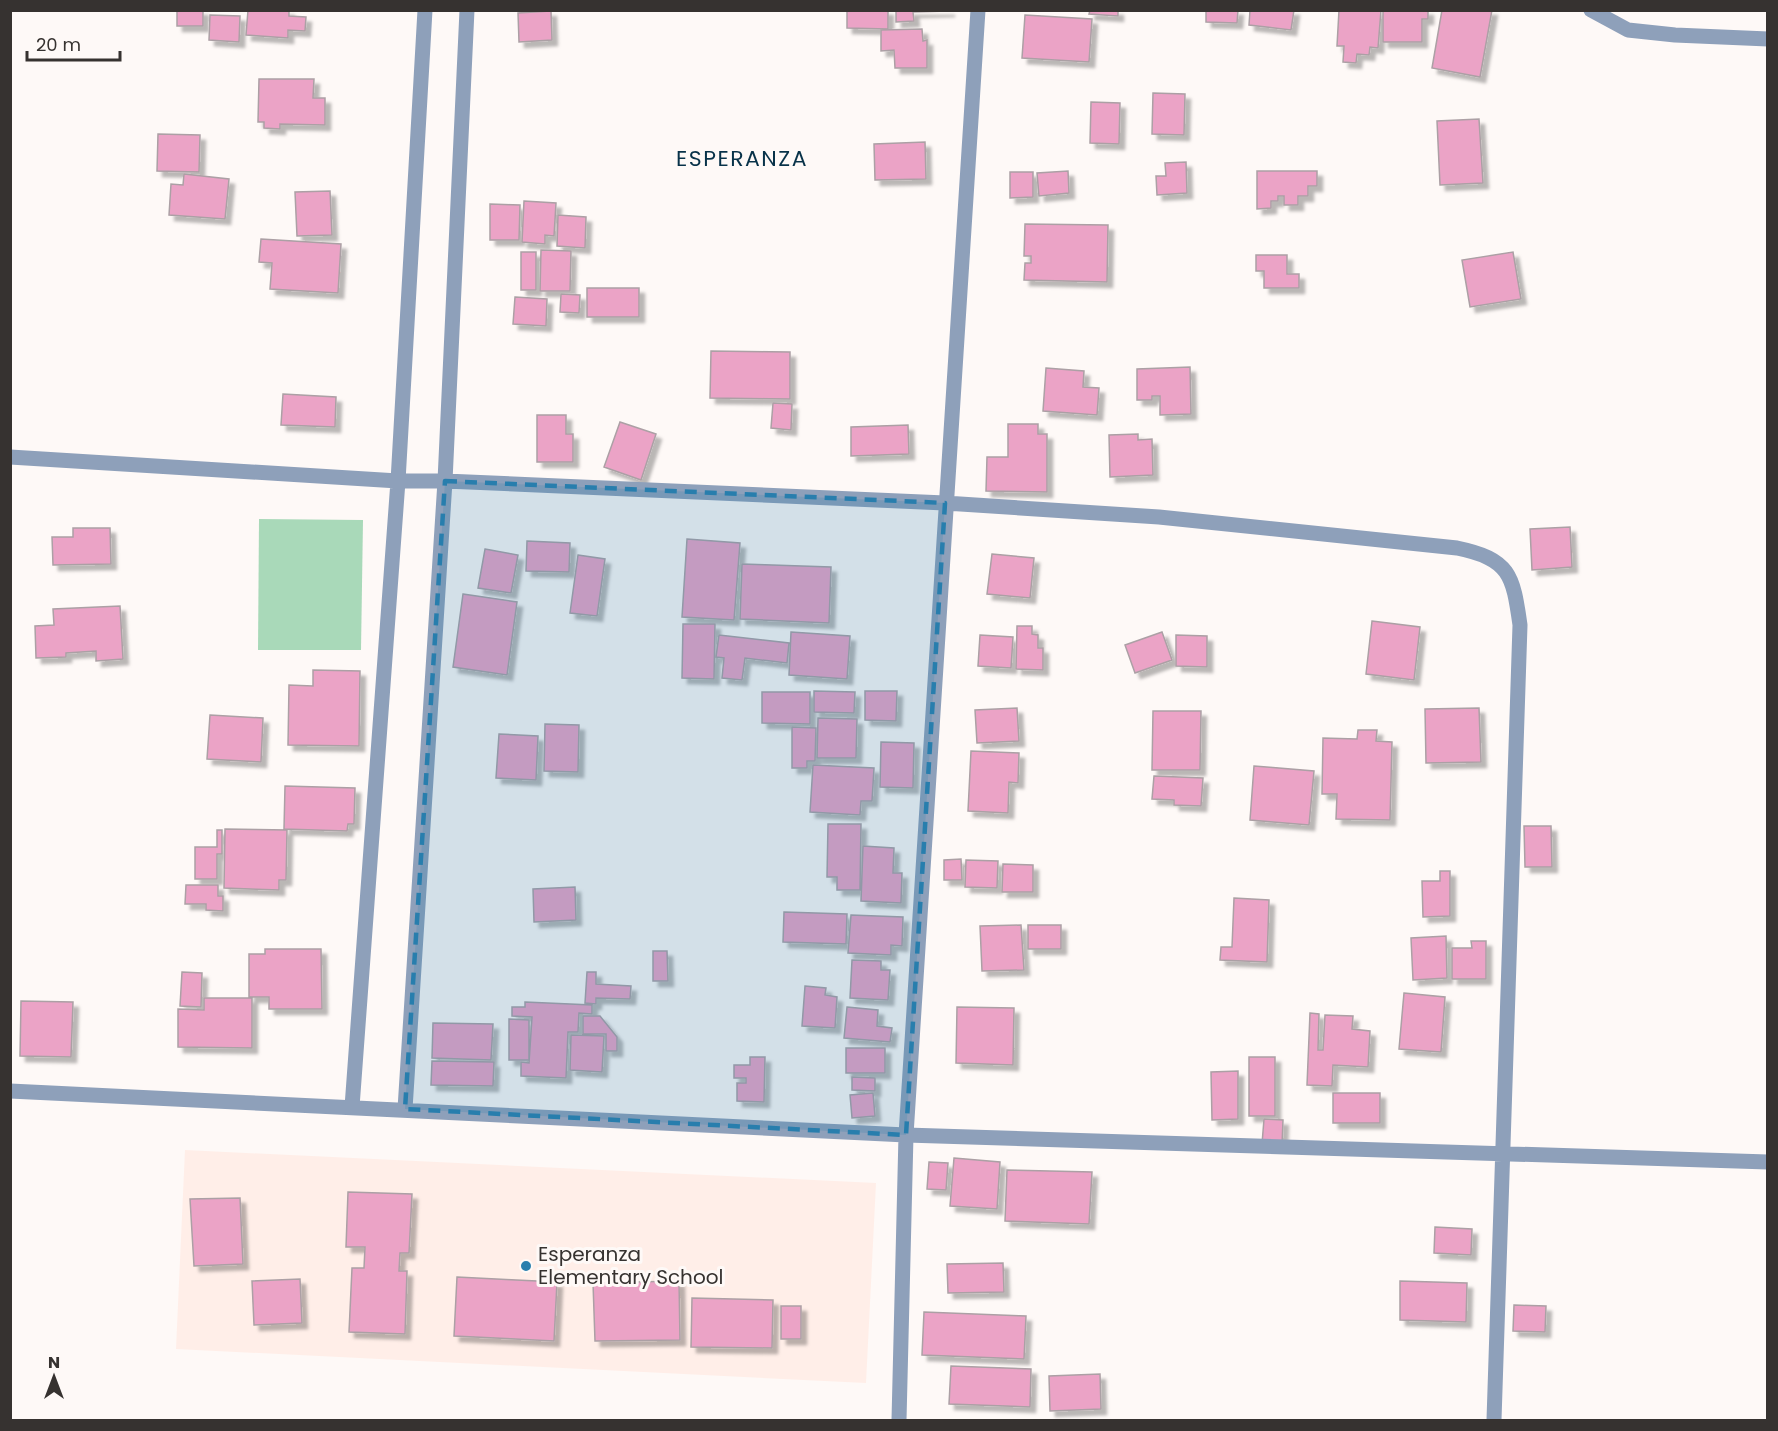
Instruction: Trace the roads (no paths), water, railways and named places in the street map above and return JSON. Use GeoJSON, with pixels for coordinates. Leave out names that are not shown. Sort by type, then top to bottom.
{"type":"FeatureCollection","features":[{"type":"Feature","properties":{"kind":"street"},"geometry":{"type":"LineString","coordinates":[[352,1107],[398,481],[425,10]]}},
{"type":"Feature","properties":{"kind":"street"},"geometry":{"type":"LineString","coordinates":[[405,1109],[445,481],[467,10]]}},
{"type":"Feature","properties":{"kind":"street"},"geometry":{"type":"LineString","coordinates":[[899,1420],[906,1135],[978,10]]}},
{"type":"Feature","properties":{"kind":"street"},"geometry":{"type":"LineString","coordinates":[[1591,10],[1628,30],[1675,35],[1767,39]]}},
{"type":"Feature","properties":{"kind":"street"},"geometry":{"type":"LineString","coordinates":[[10,457],[398,481],[445,481],[945,502],[1158,517],[1457,548],[1480,553],[1497,562],[1510,578],[1516,597],[1520,625],[1494,1420]]}},
{"type":"Feature","properties":{"kind":"street"},"geometry":{"type":"LineString","coordinates":[[10,1091],[906,1135],[1767,1162]]}},
{"type":"Feature","properties":{"kind":"place","name":"Esperanza Elementary School"},"geometry":{"type":"Point","coordinates":[526,1266]}},
{"type":"Feature","properties":{"kind":"district","name":"ESPERANZA"},"geometry":{"type":"Point","coordinates":[742,158]}}]}
